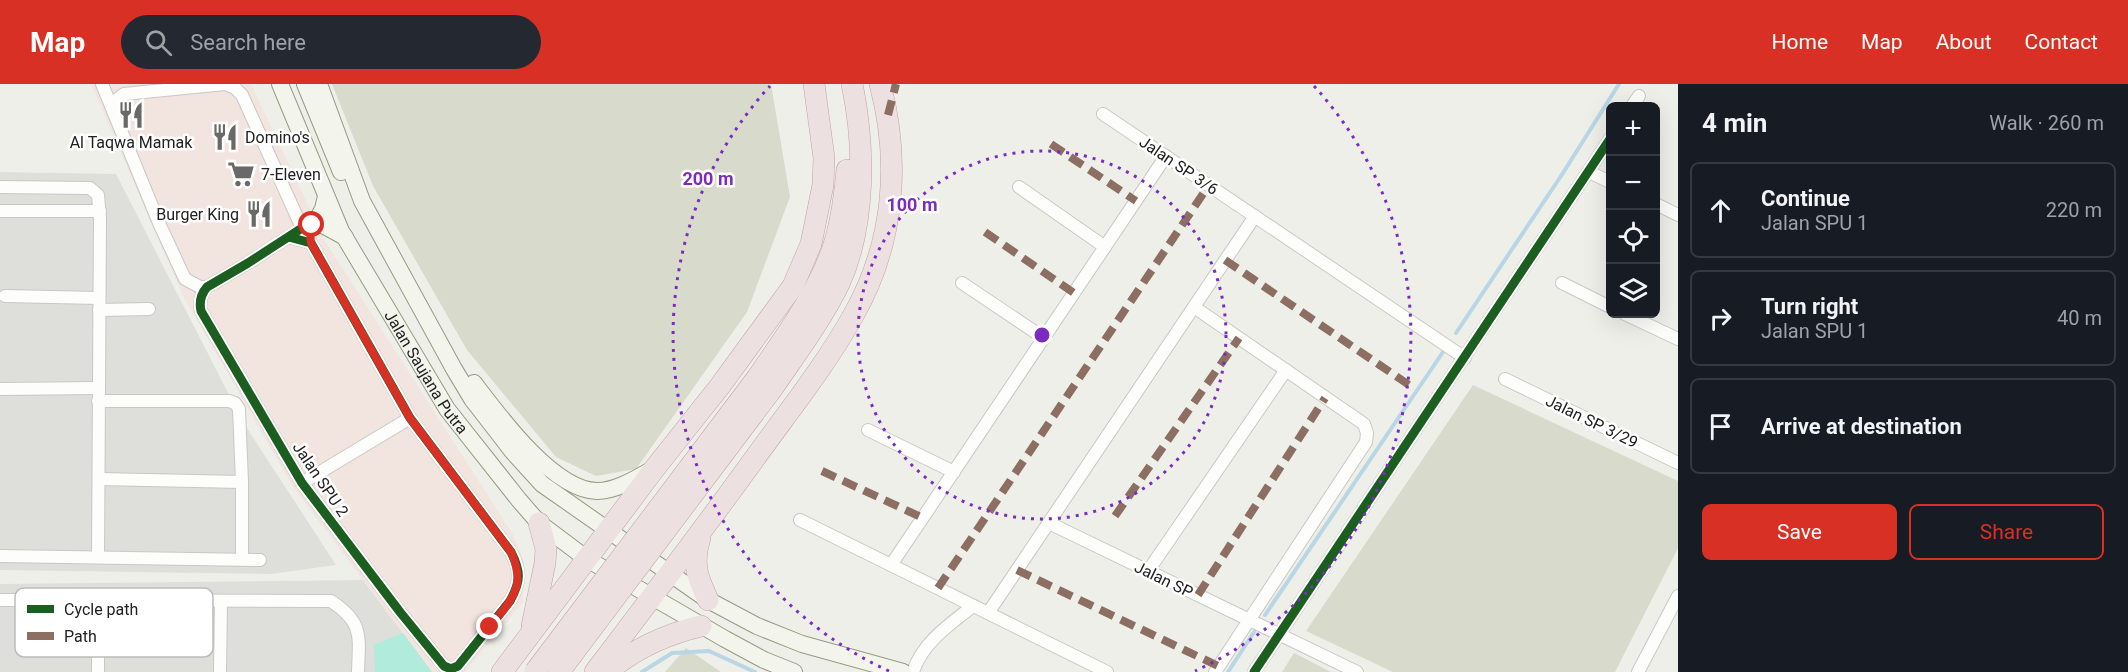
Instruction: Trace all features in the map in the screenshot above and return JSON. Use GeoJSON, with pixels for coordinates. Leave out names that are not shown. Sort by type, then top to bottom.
{"type":"FeatureCollection","features":[{"type":"Feature","properties":{"kind":"highway"},"geometry":{"type":"LineString","coordinates":[[502,672],[655,468],[720,386],[793,286],[811,244],[819,210],[824,158],[814,84]]}},
{"type":"Feature","properties":{"kind":"highway"},"geometry":{"type":"LineString","coordinates":[[560,672],[764,383],[801,314],[836,240],[844,199],[848,155],[838,84]]}},
{"type":"Feature","properties":{"kind":"highway"},"geometry":{"type":"LineString","coordinates":[[535,672],[764,383],[814,327],[839,283],[852,244],[859,204],[861,161],[852,84]]}},
{"type":"Feature","properties":{"kind":"highway"},"geometry":{"type":"LineString","coordinates":[[595,672],[702,532],[835,347],[855,314],[874,268],[888,217],[892,188],[892,150],[888,115],[880,84]]}},
{"type":"Feature","properties":{"kind":"highway"},"geometry":{"type":"LineString","coordinates":[[530,636],[545,563],[546,549],[539,523]]}},
{"type":"Feature","properties":{"kind":"highway"},"geometry":{"type":"LineString","coordinates":[[702,532],[696,550],[695,567],[708,600]]}},
{"type":"Feature","properties":{"kind":"highway"},"geometry":{"type":"LineString","coordinates":[[607,672],[659,639],[677,631],[701,626]]}},
{"type":"Feature","properties":{"kind":"main road"},"geometry":{"type":"LineString","coordinates":[[268,84],[323,190],[323,209],[310,226]]}},
{"type":"Feature","properties":{"kind":"main road","name":"Jalan Saujana Putra"},"geometry":{"type":"LineString","coordinates":[[280,84],[323,190],[345,237],[447,409],[539,523],[587,559],[701,626],[764,660],[794,672]]}},
{"type":"Feature","properties":{"kind":"main road"},"geometry":{"type":"LineString","coordinates":[[305,84],[343,177],[362,201]]}},
{"type":"Feature","properties":{"kind":"main road","name":"Jalan Saujana Putra"},"geometry":{"type":"LineString","coordinates":[[319,84],[362,201],[454,369],[478,408],[542,484],[708,600],[757,626],[802,644],[903,672]]}},
{"type":"Feature","properties":{"kind":"main road"},"geometry":{"type":"LineString","coordinates":[[310,226],[323,225],[345,237]]}},
{"type":"Feature","properties":{"kind":"main road"},"geometry":{"type":"LineString","coordinates":[[454,369],[471,379],[542,464],[580,488],[598,491],[610,489],[655,468]]}},
{"type":"Feature","properties":{"kind":"street"},"geometry":{"type":"LineString","coordinates":[[102,84],[159,223],[185,279],[200,287],[207,287],[310,226]]}},
{"type":"Feature","properties":{"kind":"street"},"geometry":{"type":"LineString","coordinates":[[113,111],[116,101],[124,94],[225,84],[235,88],[242,95],[310,226],[311,243],[410,418],[302,483]]}},
{"type":"Feature","properties":{"kind":"street","name":"Jalan SP 3/6"},"geometry":{"type":"LineString","coordinates":[[1102,114],[1465,357]]}},
{"type":"Feature","properties":{"kind":"street"},"geometry":{"type":"LineString","coordinates":[[1254,672],[1606,146]]}},
{"type":"Feature","properties":{"kind":"street"},"geometry":{"type":"LineString","coordinates":[[891,565],[1166,156]]}},
{"type":"Feature","properties":{"kind":"street"},"geometry":{"type":"LineString","coordinates":[[1589,172],[1606,180]]}},
{"type":"Feature","properties":{"kind":"street"},"geometry":{"type":"LineString","coordinates":[[0,187],[90,188],[98,195],[100,211],[98,557]]}},
{"type":"Feature","properties":{"kind":"street"},"geometry":{"type":"LineString","coordinates":[[1019,187],[1105,247]]}},
{"type":"Feature","properties":{"kind":"street"},"geometry":{"type":"LineString","coordinates":[[1660,206],[1678,215]]}},
{"type":"Feature","properties":{"kind":"street"},"geometry":{"type":"LineString","coordinates":[[0,211],[100,211]]}},
{"type":"Feature","properties":{"kind":"street"},"geometry":{"type":"LineString","coordinates":[[988,613],[1255,216]]}},
{"type":"Feature","properties":{"kind":"street"},"geometry":{"type":"LineString","coordinates":[[289,237],[311,243]]}},
{"type":"Feature","properties":{"kind":"street"},"geometry":{"type":"LineString","coordinates":[[962,283],[1044,338]]}},
{"type":"Feature","properties":{"kind":"street"},"geometry":{"type":"LineString","coordinates":[[1562,283],[1606,305]]}},
{"type":"Feature","properties":{"kind":"street","name":"Jalan SPU 2"},"geometry":{"type":"LineString","coordinates":[[207,287],[202,292],[199,305],[201,311],[302,483],[407,621],[444,666],[452,669],[458,666],[510,601],[517,589],[518,566],[511,552],[410,418]]}},
{"type":"Feature","properties":{"kind":"street"},"geometry":{"type":"LineString","coordinates":[[5,296],[149,309]]}},
{"type":"Feature","properties":{"kind":"street"},"geometry":{"type":"LineString","coordinates":[[1194,307],[1364,424],[1367,433],[1366,442],[1215,672]]}},
{"type":"Feature","properties":{"kind":"street"},"geometry":{"type":"LineString","coordinates":[[1633,318],[1678,339]]}},
{"type":"Feature","properties":{"kind":"street"},"geometry":{"type":"LineString","coordinates":[[1148,571],[1286,370]]}},
{"type":"Feature","properties":{"kind":"street","name":"Jalan SP 3/29"},"geometry":{"type":"LineString","coordinates":[[1505,379],[1678,463]]}},
{"type":"Feature","properties":{"kind":"street"},"geometry":{"type":"LineString","coordinates":[[0,389],[229,401],[235,404],[239,409],[242,559]]}},
{"type":"Feature","properties":{"kind":"street"},"geometry":{"type":"LineString","coordinates":[[868,430],[954,472]]}},
{"type":"Feature","properties":{"kind":"street"},"geometry":{"type":"LineString","coordinates":[[99,479],[242,482]]}},
{"type":"Feature","properties":{"kind":"street"},"geometry":{"type":"LineString","coordinates":[[800,520],[1107,672]]}},
{"type":"Feature","properties":{"kind":"street","name":"Jalan SP"},"geometry":{"type":"LineString","coordinates":[[1048,523],[1357,672]]}},
{"type":"Feature","properties":{"kind":"street"},"geometry":{"type":"LineString","coordinates":[[0,556],[260,560]]}},
{"type":"Feature","properties":{"kind":"street"},"geometry":{"type":"LineString","coordinates":[[1638,672],[1678,596]]}},
{"type":"Feature","properties":{"kind":"street"},"geometry":{"type":"LineString","coordinates":[[213,601],[331,601],[352,619],[359,633],[358,672]]}},
{"type":"Feature","properties":{"kind":"street"},"geometry":{"type":"LineString","coordinates":[[220,672],[221,601]]}},
{"type":"Feature","properties":{"kind":"street"},"geometry":{"type":"LineString","coordinates":[[913,672],[915,665],[936,636],[973,606]]}},
{"type":"Feature","properties":{"kind":"shaded area"},"geometry":{"type":"Polygon","coordinates":[[[91,84],[251,84],[325,241],[512,533],[524,561],[523,602],[465,672],[432,672],[293,487],[182,294],[91,84]]]}},
{"type":"Feature","properties":{"kind":"shaded area"},"geometry":{"type":"Polygon","coordinates":[[[332,84],[771,84],[790,197],[747,312],[636,469],[596,476],[556,457],[467,350],[373,186],[332,84]]]}},
{"type":"Feature","properties":{"kind":"shaded area"},"geometry":{"type":"Polygon","coordinates":[[[0,172],[116,174],[243,422],[336,565],[271,574],[0,570],[0,172]]]}},
{"type":"Feature","properties":{"kind":"shaded area"},"geometry":{"type":"Polygon","coordinates":[[[1473,385],[1678,481],[1678,548],[1615,672],[1393,672],[1306,631],[1473,385]]]}},
{"type":"Feature","properties":{"kind":"shaded area"},"geometry":{"type":"Polygon","coordinates":[[[363,580],[432,672],[0,672],[0,584],[363,580]]]}},
{"type":"Feature","properties":{"kind":"shaded area"},"geometry":{"type":"Polygon","coordinates":[[[686,648],[721,672],[665,672],[686,648]]]}},
{"type":"Feature","properties":{"kind":"shaded area"},"geometry":{"type":"Polygon","coordinates":[[[1294,653],[1331,672],[1282,672],[1294,653]]]}},
{"type":"Feature","properties":{"kind":"green space"},"geometry":{"type":"Polygon","coordinates":[[[403,633],[432,672],[375,672],[374,645],[403,633]]]}},
{"type":"Feature","properties":{"kind":"waterway"},"geometry":{"type":"LineString","coordinates":[[1456,333],[1563,173],[1619,84]]}},
{"type":"Feature","properties":{"kind":"waterway"},"geometry":{"type":"LineString","coordinates":[[1265,615],[1443,352]]}},
{"type":"Feature","properties":{"kind":"waterway"},"geometry":{"type":"LineString","coordinates":[[1228,672],[1254,632]]}},
{"type":"Feature","properties":{"kind":"waterway"},"geometry":{"type":"LineString","coordinates":[[642,672],[672,653],[709,651],[755,672]]}},
{"type":"Feature","properties":{"kind":"marked path"},"geometry":{"type":"LineString","coordinates":[[888,115],[896,84]]}},
{"type":"Feature","properties":{"kind":"marked path"},"geometry":{"type":"LineString","coordinates":[[1051,144],[1136,201]]}},
{"type":"Feature","properties":{"kind":"marked path"},"geometry":{"type":"LineString","coordinates":[[938,588],[1209,185]]}},
{"type":"Feature","properties":{"kind":"marked path"},"geometry":{"type":"LineString","coordinates":[[985,232],[1074,293]]}},
{"type":"Feature","properties":{"kind":"marked path"},"geometry":{"type":"LineString","coordinates":[[1225,260],[1415,389]]}},
{"type":"Feature","properties":{"kind":"marked path"},"geometry":{"type":"LineString","coordinates":[[1115,516],[1239,338]]}},
{"type":"Feature","properties":{"kind":"marked path"},"geometry":{"type":"LineString","coordinates":[[1198,595],[1325,398]]}},
{"type":"Feature","properties":{"kind":"marked path"},"geometry":{"type":"LineString","coordinates":[[822,471],[923,518]]}},
{"type":"Feature","properties":{"kind":"marked path"},"geometry":{"type":"LineString","coordinates":[[1017,570],[1218,666]]}},
{"type":"Feature","properties":{"kind":"cycle path"},"geometry":{"type":"LineString","coordinates":[[1254,672],[1606,145]]}},
{"type":"Feature","properties":{"kind":"cycle path"},"geometry":{"type":"LineString","coordinates":[[289,237],[311,243],[410,418],[514,559],[518,571],[518,582],[510,601],[458,666],[451,669],[444,666],[400,612],[302,483],[201,311],[201,298],[207,287],[302,228],[314,225]]}},
{"type":"Feature","properties":{"kind":"place","name":"Al Taqwa Mamak"},"geometry":{"type":"Point","coordinates":[131,115]}},
{"type":"Feature","properties":{"kind":"place","name":"Domino's"},"geometry":{"type":"Point","coordinates":[225,137]}},
{"type":"Feature","properties":{"kind":"place","name":"7-Eleven"},"geometry":{"type":"Point","coordinates":[241,174]}},
{"type":"Feature","properties":{"kind":"place","name":"Burger King"},"geometry":{"type":"Point","coordinates":[259,214]}},
{"type":"Feature","properties":{"kind":"route"},"geometry":{"type":"LineString","coordinates":[[312,225],[311,243],[410,418],[511,552],[518,566],[517,589],[490,627]]}}]}
